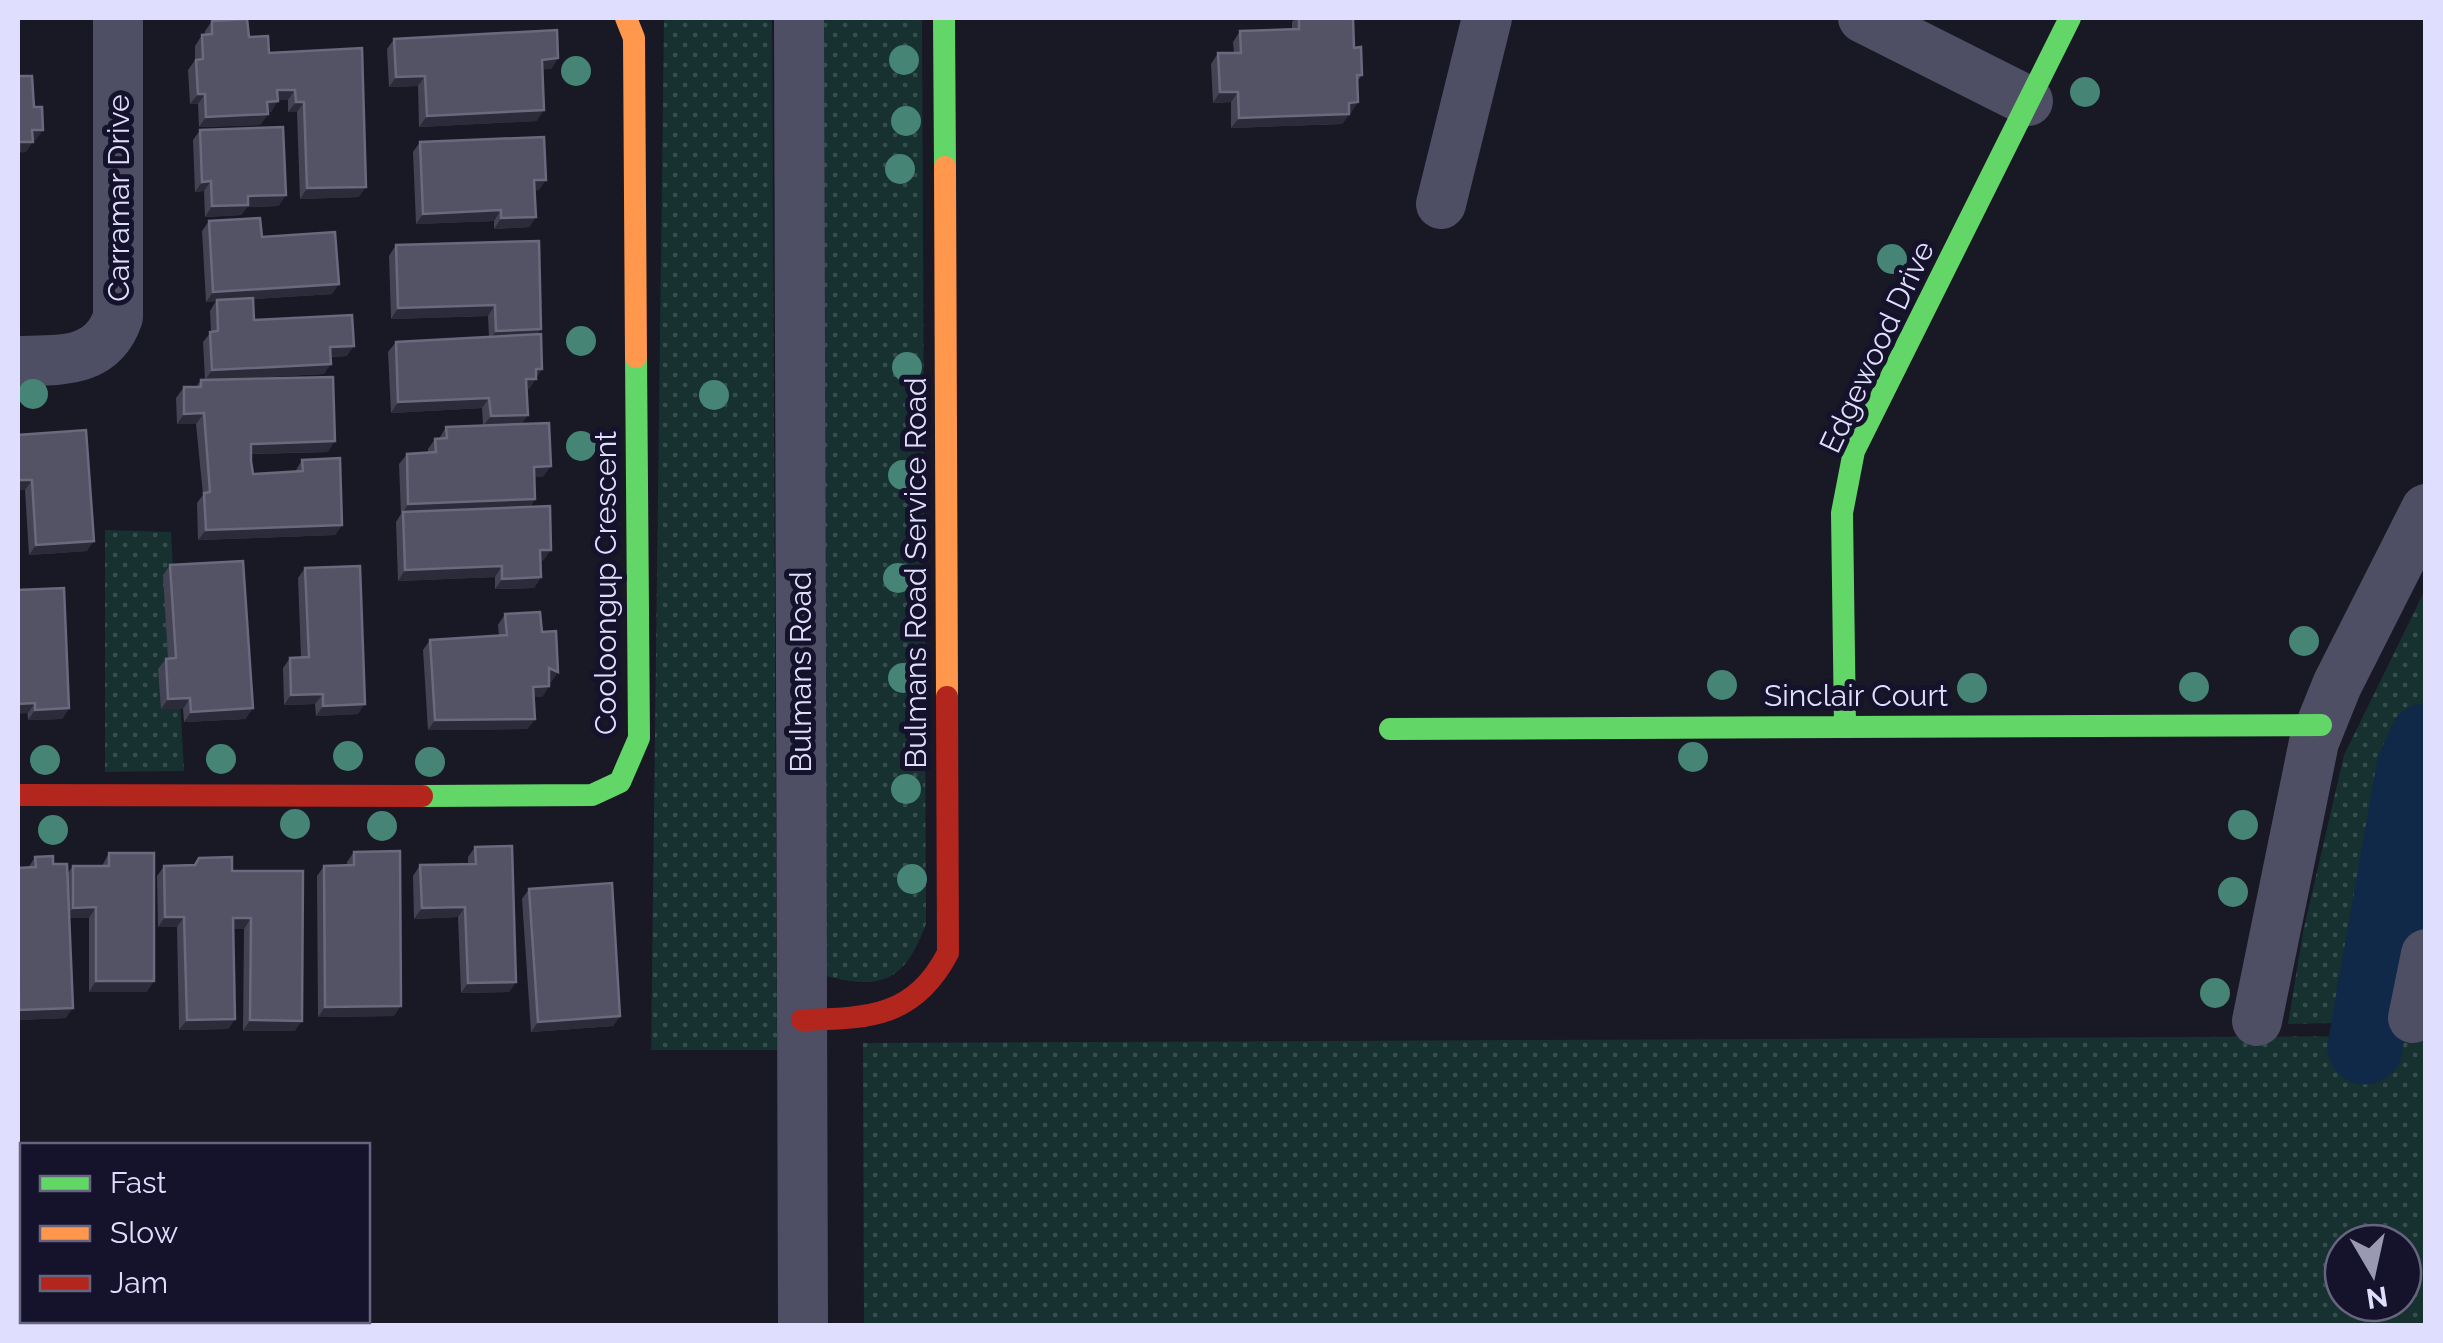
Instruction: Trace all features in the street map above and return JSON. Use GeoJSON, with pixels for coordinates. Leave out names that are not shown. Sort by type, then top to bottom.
{"type":"FeatureCollection","features":[{"type":"Feature","properties":{"kind":"street","name":"Carramar Drive"},"geometry":{"type":"LineString","coordinates":[[18,361],[61,360],[96,351],[111,337],[118,317],[118,18]]}},
{"type":"Feature","properties":{"kind":"street","name":"Cooloongup Crescent"},"geometry":{"type":"LineString","coordinates":[[18,795],[566,796],[592,795],[620,782],[639,738],[634,38],[626,18]]}},
{"type":"Feature","properties":{"kind":"street","name":"Bulmans Road"},"geometry":{"type":"LineString","coordinates":[[799,18],[803,1326]]}},
{"type":"Feature","properties":{"kind":"street","name":"Bulmans Road Service Road"},"geometry":{"type":"LineString","coordinates":[[802,1020],[860,1018],[892,1011],[922,996],[938,978],[948,953],[944,18]]}},
{"type":"Feature","properties":{"kind":"street"},"geometry":{"type":"LineString","coordinates":[[1441,204],[1487,18]]}},
{"type":"Feature","properties":{"kind":"street"},"geometry":{"type":"LineString","coordinates":[[1863,18],[2028,102]]}},
{"type":"Feature","properties":{"kind":"street","name":"Edgewood Drive"},"geometry":{"type":"LineString","coordinates":[[1844,726],[1842,513],[1854,451],[2070,18]]}},
{"type":"Feature","properties":{"kind":"street"},"geometry":{"type":"LineString","coordinates":[[2257,1021],[2298,805],[2322,725],[2426,508]]}},
{"type":"Feature","properties":{"kind":"street","name":"Sinclair Court"},"geometry":{"type":"LineString","coordinates":[[1390,728],[2322,725]]}},
{"type":"Feature","properties":{"kind":"street"},"geometry":{"type":"LineString","coordinates":[[2413,1018],[2426,954]]}},
{"type":"Feature","properties":{"kind":"green space"},"geometry":{"type":"Polygon","coordinates":[[[664,18],[772,18],[777,1050],[651,1050],[664,18]]]}},
{"type":"Feature","properties":{"kind":"green space"},"geometry":{"type":"Polygon","coordinates":[[[822,18],[922,18],[926,924],[910,958],[900,969],[890,977],[863,982],[826,976],[822,18]]]}},
{"type":"Feature","properties":{"kind":"green space"},"geometry":{"type":"Polygon","coordinates":[[[105,530],[171,532],[184,771],[105,772],[105,530]]]}},
{"type":"Feature","properties":{"kind":"green space"},"geometry":{"type":"Polygon","coordinates":[[[2425,590],[2425,1021],[2288,1024],[2303,932],[2344,755],[2425,590]]]}},
{"type":"Feature","properties":{"kind":"green space"},"geometry":{"type":"Polygon","coordinates":[[[2425,1036],[2425,1325],[864,1325],[863,1043],[2425,1036]]]}},
{"type":"Feature","properties":{"kind":"building"},"geometry":{"type":"Polygon","coordinates":[[[1299,18],[1353,18],[1354,48],[1361,47],[1358,102],[1349,103],[1349,114],[1239,118],[1238,92],[1220,92],[1218,53],[1241,53],[1240,31],[1299,29],[1299,18]]]}},
{"type":"Feature","properties":{"kind":"building"},"geometry":{"type":"Polygon","coordinates":[[[247,19],[249,37],[268,36],[269,53],[362,48],[366,187],[307,188],[304,102],[296,102],[295,90],[277,90],[278,101],[267,102],[268,114],[206,117],[205,94],[198,94],[196,60],[203,59],[202,35],[212,34],[212,21],[247,19]]]}},
{"type":"Feature","properties":{"kind":"building"},"geometry":{"type":"Polygon","coordinates":[[[557,30],[558,58],[542,60],[544,110],[427,116],[425,76],[396,77],[394,39],[557,30]]]}},
{"type":"Feature","properties":{"kind":"building"},"geometry":{"type":"Polygon","coordinates":[[[18,76],[32,76],[34,107],[42,107],[43,130],[32,130],[33,142],[19,142],[19,150],[18,150],[18,76]]]}},
{"type":"Feature","properties":{"kind":"building"},"geometry":{"type":"Polygon","coordinates":[[[283,127],[286,195],[248,196],[248,205],[212,206],[211,181],[202,182],[200,130],[283,127]]]}},
{"type":"Feature","properties":{"kind":"building"},"geometry":{"type":"Polygon","coordinates":[[[544,137],[546,180],[534,180],[536,217],[501,218],[501,210],[423,214],[420,142],[544,137]]]}},
{"type":"Feature","properties":{"kind":"building"},"geometry":{"type":"Polygon","coordinates":[[[260,218],[262,237],[335,232],[339,284],[213,292],[209,221],[260,218]]]}},
{"type":"Feature","properties":{"kind":"building"},"geometry":{"type":"Polygon","coordinates":[[[539,241],[541,329],[496,331],[495,305],[398,308],[396,245],[539,241]]]}},
{"type":"Feature","properties":{"kind":"building"},"geometry":{"type":"Polygon","coordinates":[[[253,298],[254,320],[352,315],[354,346],[330,347],[331,364],[212,370],[210,332],[218,331],[217,300],[253,298]]]}},
{"type":"Feature","properties":{"kind":"building"},"geometry":{"type":"Polygon","coordinates":[[[541,334],[542,369],[536,369],[536,379],[526,379],[528,415],[491,416],[489,398],[398,402],[396,342],[541,334]]]}},
{"type":"Feature","properties":{"kind":"building"},"geometry":{"type":"Polygon","coordinates":[[[333,377],[335,441],[251,444],[251,461],[253,474],[303,471],[302,460],[340,458],[342,525],[206,530],[204,493],[210,492],[204,413],[184,414],[184,387],[201,387],[201,380],[333,377]]]}},
{"type":"Feature","properties":{"kind":"building"},"geometry":{"type":"Polygon","coordinates":[[[549,423],[551,466],[534,467],[535,499],[408,504],[407,454],[436,452],[435,439],[447,438],[446,427],[549,423]]]}},
{"type":"Feature","properties":{"kind":"building"},"geometry":{"type":"Polygon","coordinates":[[[86,430],[94,541],[36,545],[32,480],[18,480],[18,435],[86,430]]]}},
{"type":"Feature","properties":{"kind":"building"},"geometry":{"type":"Polygon","coordinates":[[[550,506],[551,550],[540,550],[541,577],[502,579],[502,566],[405,570],[403,512],[550,506]]]}},
{"type":"Feature","properties":{"kind":"building"},"geometry":{"type":"Polygon","coordinates":[[[243,561],[253,708],[191,712],[190,698],[168,699],[166,659],[176,658],[170,565],[243,561]]]}},
{"type":"Feature","properties":{"kind":"building"},"geometry":{"type":"Polygon","coordinates":[[[360,566],[365,704],[323,706],[323,694],[291,695],[290,658],[309,657],[305,568],[360,566]]]}},
{"type":"Feature","properties":{"kind":"building"},"geometry":{"type":"Polygon","coordinates":[[[64,588],[69,708],[35,710],[35,703],[18,704],[18,590],[64,588]]]}},
{"type":"Feature","properties":{"kind":"building"},"geometry":{"type":"Polygon","coordinates":[[[540,612],[542,632],[556,631],[558,672],[549,668],[549,686],[533,687],[535,719],[435,720],[430,640],[507,635],[505,614],[540,612]]]}},
{"type":"Feature","properties":{"kind":"building"},"geometry":{"type":"Polygon","coordinates":[[[512,846],[516,982],[468,983],[465,907],[422,908],[420,865],[476,864],[475,847],[512,846]]]}},
{"type":"Feature","properties":{"kind":"building"},"geometry":{"type":"Polygon","coordinates":[[[400,851],[401,1006],[325,1007],[324,866],[354,865],[354,852],[400,851]]]}},
{"type":"Feature","properties":{"kind":"building"},"geometry":{"type":"Polygon","coordinates":[[[109,853],[154,853],[154,981],[96,981],[96,907],[73,908],[73,866],[109,866],[109,853]]]}},
{"type":"Feature","properties":{"kind":"building"},"geometry":{"type":"Polygon","coordinates":[[[53,856],[53,864],[67,864],[73,1008],[19,1010],[18,868],[36,867],[35,857],[53,856]]]}},
{"type":"Feature","properties":{"kind":"building"},"geometry":{"type":"Polygon","coordinates":[[[232,857],[232,871],[303,871],[302,1021],[250,1020],[251,918],[233,918],[235,1019],[187,1020],[184,917],[165,917],[164,866],[195,865],[199,858],[232,857]]]}},
{"type":"Feature","properties":{"kind":"building"},"geometry":{"type":"Polygon","coordinates":[[[612,883],[620,1016],[538,1022],[529,889],[612,883]]]}},
{"type":"Feature","properties":{"kind":"waterway"},"geometry":{"type":"LineString","coordinates":[[2365,1047],[2414,768],[2426,741]]}},
{"type":"Feature","properties":{"kind":"traffic: fast"},"geometry":{"type":"LineString","coordinates":[[944,18],[945,167]]}},
{"type":"Feature","properties":{"kind":"traffic: fast"},"geometry":{"type":"LineString","coordinates":[[1845,726],[1842,513],[1854,451],[2070,18]]}},
{"type":"Feature","properties":{"kind":"traffic: fast"},"geometry":{"type":"LineString","coordinates":[[422,796],[592,795],[620,782],[639,738],[636,357]]}},
{"type":"Feature","properties":{"kind":"traffic: fast"},"geometry":{"type":"LineString","coordinates":[[1390,729],[2321,725]]}},
{"type":"Feature","properties":{"kind":"traffic: slow"},"geometry":{"type":"LineString","coordinates":[[626,18],[634,38],[636,357]]}},
{"type":"Feature","properties":{"kind":"traffic: slow"},"geometry":{"type":"LineString","coordinates":[[945,167],[947,697]]}},
{"type":"Feature","properties":{"kind":"traffic: jam"},"geometry":{"type":"LineString","coordinates":[[802,1020],[869,1015],[905,1002],[935,974],[948,953],[947,697]]}},
{"type":"Feature","properties":{"kind":"traffic: jam"},"geometry":{"type":"LineString","coordinates":[[18,795],[422,796]]}}]}
